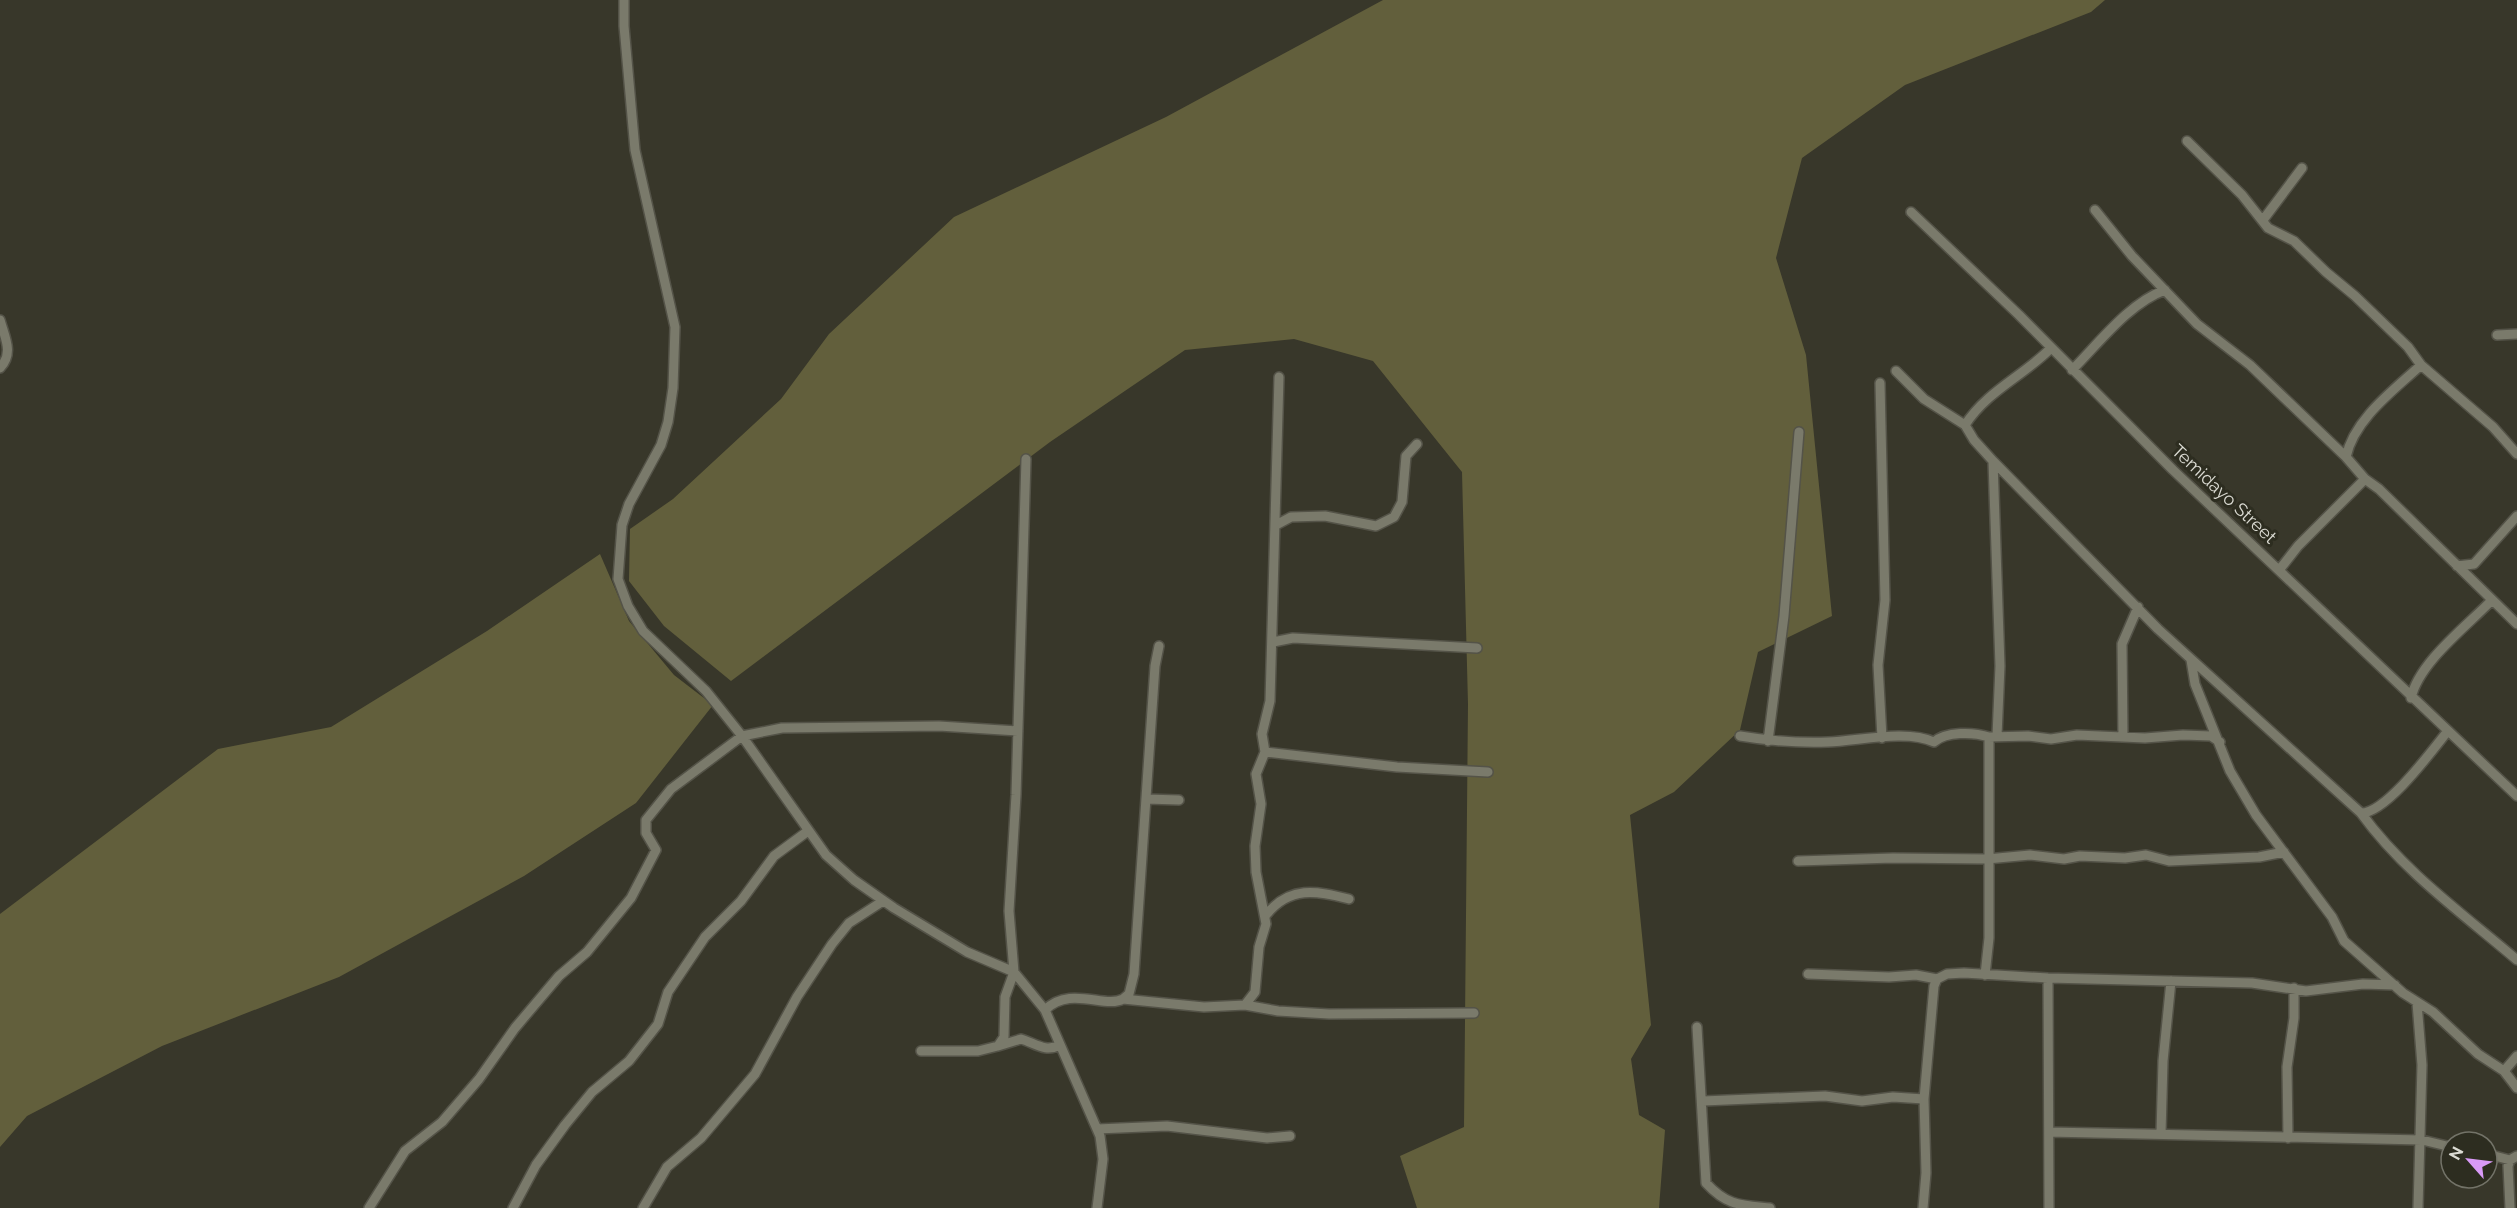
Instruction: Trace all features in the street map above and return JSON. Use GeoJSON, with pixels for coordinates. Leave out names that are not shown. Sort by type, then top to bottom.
{"type":"FeatureCollection","features":[{"type":"Feature","properties":{"kind":"street"},"geometry":{"type":"LineString","coordinates":[[624,0],[635,150],[675,327],[673,388],[668,422],[661,445],[625,514],[622,525],[618,579],[628,606],[643,631],[706,691],[742,736],[808,831],[840,868],[883,901],[967,952],[1014,972],[1045,1010],[1097,1129],[1103,1159],[1097,1208]]}},
{"type":"Feature","properties":{"kind":"street"},"geometry":{"type":"LineString","coordinates":[[2187,141],[2268,228],[2294,241],[2355,296],[2408,347],[2421,365],[2493,428],[2517,454]]}},
{"type":"Feature","properties":{"kind":"street"},"geometry":{"type":"LineString","coordinates":[[2263,220],[2302,168]]}},
{"type":"Feature","properties":{"kind":"street"},"geometry":{"type":"LineString","coordinates":[[2095,210],[2132,256],[2214,340],[2250,365],[2517,624]]}},
{"type":"Feature","properties":{"kind":"street","name":"Temidayo Street"},"geometry":{"type":"LineString","coordinates":[[1911,212],[2173,470],[2517,796]]}},
{"type":"Feature","properties":{"kind":"street"},"geometry":{"type":"LineString","coordinates":[[2072,370],[2138,305],[2152,294],[2165,290]]}},
{"type":"Feature","properties":{"kind":"street"},"geometry":{"type":"LineString","coordinates":[[0,320],[9,351],[7,360],[0,368]]}},
{"type":"Feature","properties":{"kind":"street"},"geometry":{"type":"LineString","coordinates":[[2497,335],[2517,334]]}},
{"type":"Feature","properties":{"kind":"street"},"geometry":{"type":"LineString","coordinates":[[1965,425],[1976,410],[2011,378],[2050,349]]}},
{"type":"Feature","properties":{"kind":"street"},"geometry":{"type":"LineString","coordinates":[[2346,457],[2352,436],[2389,394],[2421,365]]}},
{"type":"Feature","properties":{"kind":"street"},"geometry":{"type":"LineString","coordinates":[[1896,371],[1924,399],[1965,425],[1974,440],[1993,460],[2191,660],[2361,813],[2374,832],[2410,869],[2517,960]]}},
{"type":"Feature","properties":{"kind":"street"},"geometry":{"type":"LineString","coordinates":[[1245,1005],[1255,992],[1258,947],[1264,934],[1266,915],[1258,889],[1256,846],[1261,804],[1256,774],[1265,752],[1262,740],[1270,709],[1279,378]]}},
{"type":"Feature","properties":{"kind":"street"},"geometry":{"type":"LineString","coordinates":[[1880,383],[1885,600],[1878,665],[1882,738]]}},
{"type":"Feature","properties":{"kind":"street"},"geometry":{"type":"LineString","coordinates":[[1767,741],[1784,616],[1799,432]]}},
{"type":"Feature","properties":{"kind":"street"},"geometry":{"type":"LineString","coordinates":[[1276,525],[1291,517],[1325,516],[1376,526],[1394,516],[1402,502],[1406,456],[1417,444]]}},
{"type":"Feature","properties":{"kind":"street"},"geometry":{"type":"LineString","coordinates":[[998,1046],[1004,1037],[1005,997],[1014,972],[1009,911],[1018,731],[1026,459]]}},
{"type":"Feature","properties":{"kind":"street"},"geometry":{"type":"LineString","coordinates":[[1985,975],[1989,938],[1987,859],[1993,737],[2000,666],[1993,460]]}},
{"type":"Feature","properties":{"kind":"street"},"geometry":{"type":"LineString","coordinates":[[2280,569],[2298,546],[2365,479]]}},
{"type":"Feature","properties":{"kind":"street"},"geometry":{"type":"LineString","coordinates":[[2478,586],[2474,564],[2485,548],[2517,516]]}},
{"type":"Feature","properties":{"kind":"street"},"geometry":{"type":"LineString","coordinates":[[2457,566],[2474,564]]}},
{"type":"Feature","properties":{"kind":"street"},"geometry":{"type":"LineString","coordinates":[[2411,698],[2417,680],[2492,600]]}},
{"type":"Feature","properties":{"kind":"street"},"geometry":{"type":"LineString","coordinates":[[2123,737],[2122,644],[2138,607]]}},
{"type":"Feature","properties":{"kind":"street"},"geometry":{"type":"LineString","coordinates":[[1273,642],[1293,638],[1477,648]]}},
{"type":"Feature","properties":{"kind":"street"},"geometry":{"type":"LineString","coordinates":[[1123,999],[1133,983],[1155,666],[1159,646]]}},
{"type":"Feature","properties":{"kind":"street"},"geometry":{"type":"LineString","coordinates":[[2191,660],[2195,684],[2230,771],[2256,815],[2331,917],[2344,941],[2416,1003],[2433,1012],[2478,1054],[2504,1071],[2517,1088]]}},
{"type":"Feature","properties":{"kind":"street"},"geometry":{"type":"LineString","coordinates":[[369,1208],[405,1151],[442,1122],[479,1079],[515,1028],[559,976],[587,952],[631,898],[656,850],[646,833],[646,820],[671,789],[742,736],[782,728],[939,726],[1018,731]]}},
{"type":"Feature","properties":{"kind":"street"},"geometry":{"type":"LineString","coordinates":[[2361,813],[2369,813],[2377,809],[2423,763],[2447,732]]}},
{"type":"Feature","properties":{"kind":"street"},"geometry":{"type":"LineString","coordinates":[[1740,736],[1767,741],[1830,742],[1920,737],[1934,742],[1940,736],[1961,734],[2051,739],[2077,735],[2123,737],[2203,735],[2220,742]]}},
{"type":"Feature","properties":{"kind":"street"},"geometry":{"type":"LineString","coordinates":[[1265,752],[1397,767],[1488,772]]}},
{"type":"Feature","properties":{"kind":"street"},"geometry":{"type":"LineString","coordinates":[[1146,799],[1179,800]]}},
{"type":"Feature","properties":{"kind":"street"},"geometry":{"type":"LineString","coordinates":[[513,1208],[536,1166],[565,1125],[592,1092],[629,1061],[658,1024],[668,992],[705,937],[741,901],[774,856],[808,831]]}},
{"type":"Feature","properties":{"kind":"street"},"geometry":{"type":"LineString","coordinates":[[1798,861],[1893,858],[1987,859],[2030,855],[2064,859],[2080,856],[2125,858],[2146,855],[2169,861],[2259,856],[2284,852]]}},
{"type":"Feature","properties":{"kind":"street"},"geometry":{"type":"LineString","coordinates":[[1266,915],[1276,903],[1308,890],[1349,899]]}},
{"type":"Feature","properties":{"kind":"street"},"geometry":{"type":"LineString","coordinates":[[644,1208],[667,1167],[701,1138],[755,1074],[797,997],[832,944],[849,923],[883,901]]}},
{"type":"Feature","properties":{"kind":"street"},"geometry":{"type":"LineString","coordinates":[[1809,974],[1889,977],[1916,975],[1937,979],[1947,974],[2252,983],[2306,991],[2363,984],[2395,985]]}},
{"type":"Feature","properties":{"kind":"street"},"geometry":{"type":"LineString","coordinates":[[2048,978],[2049,1208]]}},
{"type":"Feature","properties":{"kind":"street"},"geometry":{"type":"LineString","coordinates":[[1923,1208],[1926,1173],[1924,1099],[1934,986],[1937,979]]}},
{"type":"Feature","properties":{"kind":"street"},"geometry":{"type":"LineString","coordinates":[[2161,1133],[2163,1061],[2170,981]]}},
{"type":"Feature","properties":{"kind":"street"},"geometry":{"type":"LineString","coordinates":[[2288,1138],[2287,1067],[2294,1018],[2294,988]]}},
{"type":"Feature","properties":{"kind":"street"},"geometry":{"type":"LineString","coordinates":[[1045,1010],[1056,1001],[1076,998],[1110,1002],[1123,999],[1204,1007],[1245,1005],[1278,1011],[1364,1015],[1397,1012],[1474,1013]]}},
{"type":"Feature","properties":{"kind":"street"},"geometry":{"type":"LineString","coordinates":[[2416,1003],[2422,1065],[2422,1140],[2418,1208]]}},
{"type":"Feature","properties":{"kind":"street"},"geometry":{"type":"LineString","coordinates":[[1697,1027],[1706,1183],[1720,1198],[1742,1205],[1770,1208]]}},
{"type":"Feature","properties":{"kind":"street"},"geometry":{"type":"LineString","coordinates":[[921,1051],[978,1051],[1021,1039],[1036,1047],[1055,1048],[1060,1045]]}},
{"type":"Feature","properties":{"kind":"street"},"geometry":{"type":"LineString","coordinates":[[2504,1071],[2517,1056]]}},
{"type":"Feature","properties":{"kind":"street"},"geometry":{"type":"LineString","coordinates":[[1703,1101],[1825,1096],[1862,1101],[1893,1098],[1924,1099]]}},
{"type":"Feature","properties":{"kind":"street"},"geometry":{"type":"LineString","coordinates":[[1097,1129],[1167,1126],[1267,1138],[1290,1136]]}},
{"type":"Feature","properties":{"kind":"street"},"geometry":{"type":"LineString","coordinates":[[2049,1132],[2422,1140],[2439,1144]]}},
{"type":"Feature","properties":{"kind":"street"},"geometry":{"type":"LineString","coordinates":[[2499,1156],[2514,1158],[2510,1208]]}},
{"type":"Feature","properties":{"kind":"shaded area"},"geometry":{"type":"Polygon","coordinates":[[[1383,0],[2105,0],[2091,12],[1905,85],[1802,158],[1776,258],[1806,355],[1832,616],[1758,652],[1740,730],[1674,792],[1630,815],[1651,1025],[1631,1059],[1639,1115],[1665,1130],[1659,1208],[1417,1208],[1400,1156],[1464,1127],[1468,704],[1462,472],[1373,361],[1294,339],[1185,350],[1050,442],[731,681],[664,626],[629,581],[630,529],[673,499],[781,399],[829,334],[954,217],[1166,117],[1383,0]]]}},
{"type":"Feature","properties":{"kind":"shaded area"},"geometry":{"type":"Polygon","coordinates":[[[600,554],[629,621],[674,675],[713,705],[636,803],[524,876],[339,977],[162,1046],[27,1116],[0,1147],[0,914],[218,749],[331,727],[487,631],[600,554]]]}}]}
